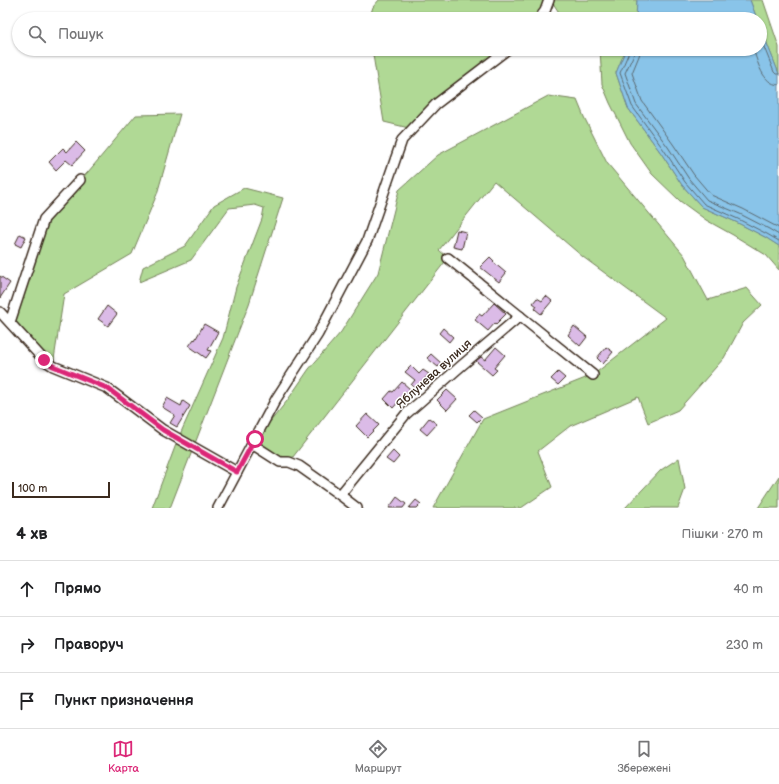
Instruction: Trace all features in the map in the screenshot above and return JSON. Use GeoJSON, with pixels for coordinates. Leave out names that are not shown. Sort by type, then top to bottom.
{"type":"FeatureCollection","features":[{"type":"Feature","properties":{"kind":"street"},"geometry":{"type":"LineString","coordinates":[[544,12],[549,0]]}},
{"type":"Feature","properties":{"kind":"street"},"geometry":{"type":"LineString","coordinates":[[218,508],[276,399],[318,334],[367,241],[402,140],[436,104],[499,56]]}},
{"type":"Feature","properties":{"kind":"street"},"geometry":{"type":"LineString","coordinates":[[10,322],[44,219],[80,180]]}},
{"type":"Feature","properties":{"kind":"street"},"geometry":{"type":"LineString","coordinates":[[448,258],[593,375]]}},
{"type":"Feature","properties":{"kind":"street"},"geometry":{"type":"LineString","coordinates":[[0,312],[44,360],[53,366],[107,388],[163,430],[237,472]]}},
{"type":"Feature","properties":{"kind":"street","name":"Яблунева вулиця"},"geometry":{"type":"LineString","coordinates":[[340,495],[406,414],[520,316]]}},
{"type":"Feature","properties":{"kind":"street"},"geometry":{"type":"LineString","coordinates":[[252,444],[280,462],[289,462],[299,466],[357,508]]}},
{"type":"Feature","properties":{"kind":"green space"},"geometry":{"type":"Polygon","coordinates":[[[379,0],[549,0],[543,12],[371,12],[373,7],[379,0]]]}},
{"type":"Feature","properties":{"kind":"green space"},"geometry":{"type":"Polygon","coordinates":[[[551,0],[637,0],[636,12],[559,12],[551,0]]]}},
{"type":"Feature","properties":{"kind":"green space"},"geometry":{"type":"Polygon","coordinates":[[[750,0],[763,0],[779,47],[779,74],[767,44],[767,12],[754,12],[750,0]]]}},
{"type":"Feature","properties":{"kind":"green space"},"geometry":{"type":"Polygon","coordinates":[[[373,56],[500,56],[413,129],[384,122],[373,56]]]}},
{"type":"Feature","properties":{"kind":"green space"},"geometry":{"type":"Polygon","coordinates":[[[600,56],[623,56],[616,73],[628,108],[682,185],[702,207],[736,222],[779,246],[779,270],[766,255],[706,220],[680,201],[652,174],[630,143],[602,84],[600,56]]]}},
{"type":"Feature","properties":{"kind":"green space"},"geometry":{"type":"Polygon","coordinates":[[[548,96],[577,100],[607,163],[684,255],[708,300],[747,288],[762,305],[743,323],[724,358],[678,410],[648,423],[638,397],[570,426],[538,451],[552,487],[521,508],[433,508],[483,419],[593,375],[666,318],[583,257],[494,181],[439,250],[448,258],[289,462],[252,444],[287,401],[309,369],[341,332],[378,273],[399,190],[438,155],[548,96]]]}},
{"type":"Feature","properties":{"kind":"green space"},"geometry":{"type":"Polygon","coordinates":[[[180,114],[157,194],[132,254],[64,294],[53,366],[10,322],[44,219],[88,172],[136,115],[180,114]]]}},
{"type":"Feature","properties":{"kind":"green space"},"geometry":{"type":"Polygon","coordinates":[[[244,188],[283,198],[249,304],[170,508],[152,508],[178,439],[223,338],[236,287],[262,219],[264,208],[255,205],[229,208],[191,260],[139,282],[143,267],[185,246],[214,205],[244,188]]]}},
{"type":"Feature","properties":{"kind":"green space"},"geometry":{"type":"Polygon","coordinates":[[[679,458],[685,489],[678,508],[625,508],[661,470],[679,458]]]}},
{"type":"Feature","properties":{"kind":"green space"},"geometry":{"type":"Polygon","coordinates":[[[779,476],[779,508],[758,508],[779,476]]]}},
{"type":"Feature","properties":{"kind":"water"},"geometry":{"type":"Polygon","coordinates":[[[637,0],[750,0],[754,12],[636,12],[637,0]]]}},
{"type":"Feature","properties":{"kind":"water"},"geometry":{"type":"Polygon","coordinates":[[[767,44],[779,74],[779,246],[736,222],[702,207],[682,185],[628,108],[616,73],[623,56],[767,56],[767,44]]]}},
{"type":"Feature","properties":{"kind":"building"},"geometry":{"type":"Polygon","coordinates":[[[76,142],[85,151],[72,165],[66,160],[56,170],[49,162],[63,148],[67,152],[76,142]]]}},
{"type":"Feature","properties":{"kind":"building"},"geometry":{"type":"Polygon","coordinates":[[[457,230],[466,232],[462,249],[453,247],[457,230]]]}},
{"type":"Feature","properties":{"kind":"building"},"geometry":{"type":"Polygon","coordinates":[[[20,234],[26,237],[21,247],[15,244],[20,234]]]}},
{"type":"Feature","properties":{"kind":"building"},"geometry":{"type":"Polygon","coordinates":[[[490,257],[494,261],[493,262],[506,273],[499,282],[480,267],[490,257]]]}},
{"type":"Feature","properties":{"kind":"building"},"geometry":{"type":"Polygon","coordinates":[[[0,276],[10,283],[0,298],[0,276]]]}},
{"type":"Feature","properties":{"kind":"building"},"geometry":{"type":"Polygon","coordinates":[[[546,296],[552,301],[541,314],[535,309],[537,306],[533,303],[537,298],[542,301],[546,296]]]}},
{"type":"Feature","properties":{"kind":"building"},"geometry":{"type":"Polygon","coordinates":[[[494,303],[506,314],[488,331],[475,320],[479,314],[482,316],[494,303]]]}},
{"type":"Feature","properties":{"kind":"building"},"geometry":{"type":"Polygon","coordinates":[[[107,306],[117,314],[108,326],[98,319],[107,306]]]}},
{"type":"Feature","properties":{"kind":"building"},"geometry":{"type":"Polygon","coordinates":[[[204,324],[218,332],[208,350],[211,351],[206,358],[189,346],[194,339],[195,340],[204,324]]]}},
{"type":"Feature","properties":{"kind":"building"},"geometry":{"type":"Polygon","coordinates":[[[574,326],[587,337],[580,346],[568,335],[574,326]]]}},
{"type":"Feature","properties":{"kind":"building"},"geometry":{"type":"Polygon","coordinates":[[[443,328],[453,337],[449,342],[439,333],[443,328]]]}},
{"type":"Feature","properties":{"kind":"building"},"geometry":{"type":"Polygon","coordinates":[[[496,347],[505,355],[494,368],[497,370],[492,375],[476,361],[481,357],[485,360],[496,347]]]}},
{"type":"Feature","properties":{"kind":"building"},"geometry":{"type":"Polygon","coordinates":[[[606,347],[613,352],[603,364],[597,358],[606,347]]]}},
{"type":"Feature","properties":{"kind":"building"},"geometry":{"type":"Polygon","coordinates":[[[431,354],[441,363],[438,367],[427,358],[431,354]]]}},
{"type":"Feature","properties":{"kind":"building"},"geometry":{"type":"Polygon","coordinates":[[[411,366],[419,374],[423,370],[429,374],[416,389],[411,385],[415,380],[405,372],[411,366]]]}},
{"type":"Feature","properties":{"kind":"building"},"geometry":{"type":"Polygon","coordinates":[[[558,372],[565,378],[558,385],[551,379],[558,372]]]}},
{"type":"Feature","properties":{"kind":"building"},"geometry":{"type":"Polygon","coordinates":[[[402,382],[410,389],[393,408],[384,399],[402,382]]]}},
{"type":"Feature","properties":{"kind":"building"},"geometry":{"type":"Polygon","coordinates":[[[447,390],[457,399],[447,410],[437,400],[447,390]]]}},
{"type":"Feature","properties":{"kind":"building"},"geometry":{"type":"Polygon","coordinates":[[[167,398],[181,406],[183,401],[190,406],[177,427],[170,423],[175,415],[162,407],[167,398]]]}},
{"type":"Feature","properties":{"kind":"building"},"geometry":{"type":"Polygon","coordinates":[[[474,410],[482,417],[477,422],[469,415],[474,410]]]}},
{"type":"Feature","properties":{"kind":"building"},"geometry":{"type":"Polygon","coordinates":[[[367,414],[379,425],[367,437],[356,426],[367,414]]]}},
{"type":"Feature","properties":{"kind":"building"},"geometry":{"type":"Polygon","coordinates":[[[429,418],[437,424],[427,435],[420,429],[429,418]]]}},
{"type":"Feature","properties":{"kind":"building"},"geometry":{"type":"Polygon","coordinates":[[[393,451],[399,457],[393,464],[386,459],[393,451]]]}},
{"type":"Feature","properties":{"kind":"building"},"geometry":{"type":"Polygon","coordinates":[[[397,497],[406,504],[403,508],[389,508],[397,497]]]}},
{"type":"Feature","properties":{"kind":"building"},"geometry":{"type":"Polygon","coordinates":[[[416,500],[421,504],[417,508],[409,508],[416,500]]]}},
{"type":"Feature","properties":{"kind":"route"},"geometry":{"type":"LineString","coordinates":[[44,360],[53,366],[107,388],[163,430],[237,472],[255,439]]}}]}
